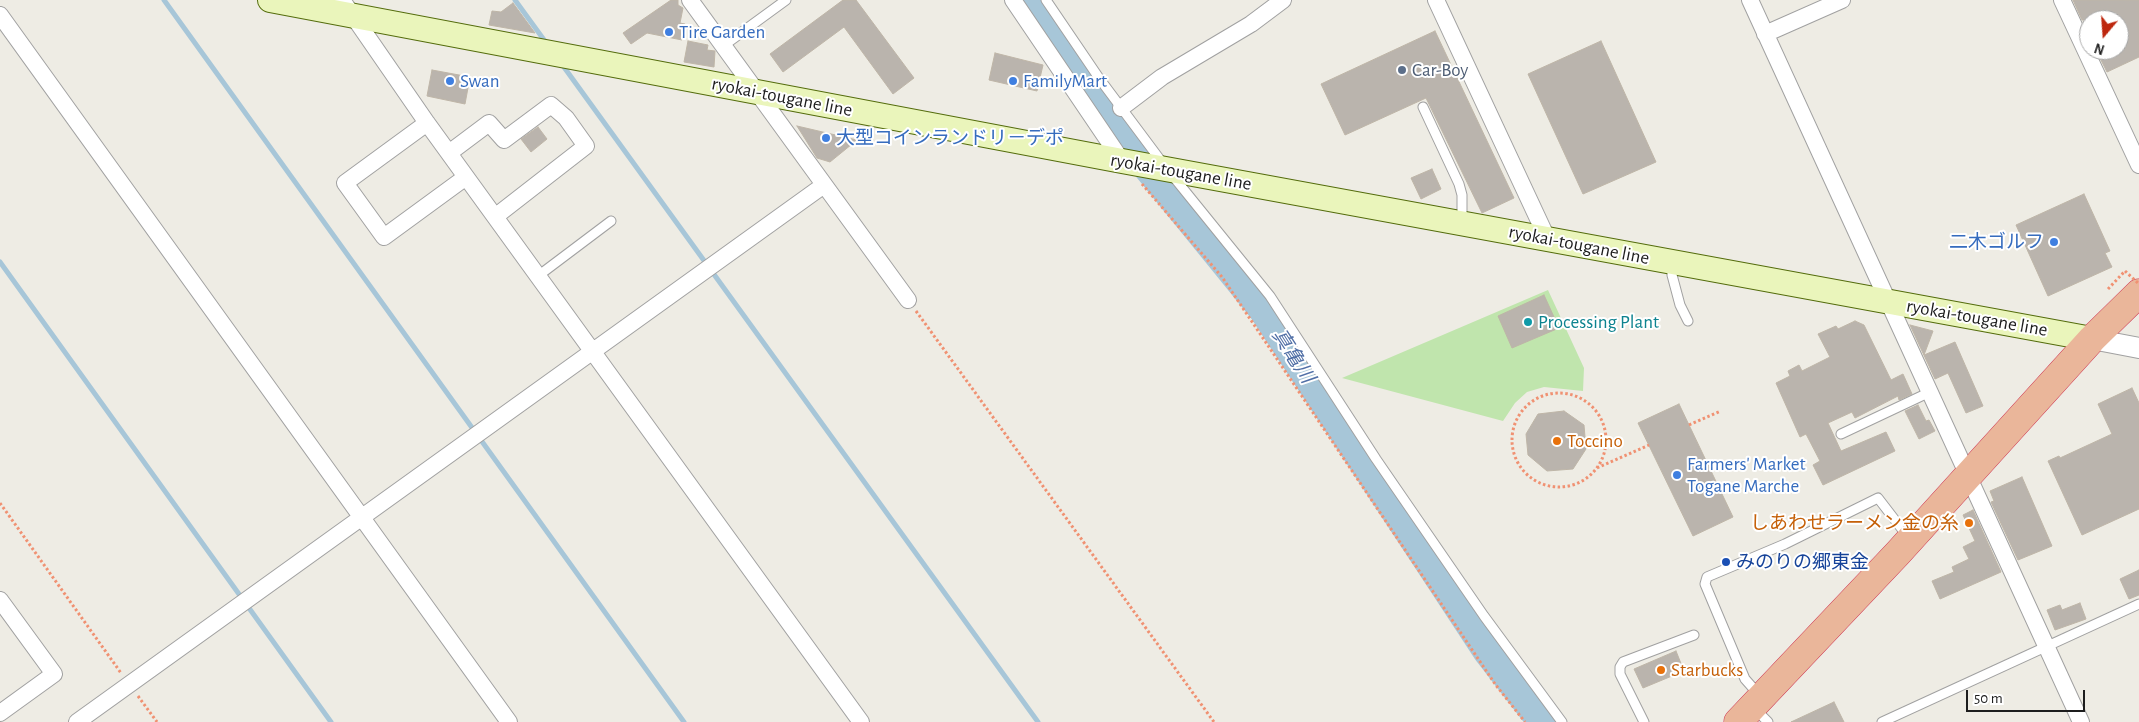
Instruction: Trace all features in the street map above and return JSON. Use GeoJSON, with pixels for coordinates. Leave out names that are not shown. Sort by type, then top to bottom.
{"type":"FeatureCollection","features":[{"type":"Feature","properties":{"kind":"highway"},"geometry":{"type":"LineString","coordinates":[[1755,712],[1968,474],[2092,339],[2134,281]]}},
{"type":"Feature","properties":{"kind":"main road","name":"ryokai-tougane line"},"geometry":{"type":"LineString","coordinates":[[270,0],[347,8],[757,93],[2092,339]]}},
{"type":"Feature","properties":{"kind":"street"},"geometry":{"type":"LineString","coordinates":[[690,0],[908,300]]}},
{"type":"Feature","properties":{"kind":"street"},"geometry":{"type":"LineString","coordinates":[[1013,0],[1122,161]]}},
{"type":"Feature","properties":{"kind":"street"},"geometry":{"type":"LineString","coordinates":[[1121,108],[1162,77],[1251,24],[1283,0]]}},
{"type":"Feature","properties":{"kind":"street"},"geometry":{"type":"LineString","coordinates":[[1436,0],[1547,238]]}},
{"type":"Feature","properties":{"kind":"street"},"geometry":{"type":"LineString","coordinates":[[1750,0],[2080,722]]}},
{"type":"Feature","properties":{"kind":"street"},"geometry":{"type":"LineString","coordinates":[[1765,34],[1842,0]]}},
{"type":"Feature","properties":{"kind":"street"},"geometry":{"type":"LineString","coordinates":[[2062,0],[2139,165]]}},
{"type":"Feature","properties":{"kind":"street"},"geometry":{"type":"LineString","coordinates":[[347,8],[427,123],[861,722]]}},
{"type":"Feature","properties":{"kind":"street"},"geometry":{"type":"LineString","coordinates":[[0,15],[509,722]]}},
{"type":"Feature","properties":{"kind":"street"},"geometry":{"type":"LineString","coordinates":[[449,153],[489,123],[504,140],[551,105],[566,118],[586,146],[496,216]]}},
{"type":"Feature","properties":{"kind":"street"},"geometry":{"type":"LineString","coordinates":[[427,123],[345,183],[384,236],[466,177]]}},
{"type":"Feature","properties":{"kind":"street"},"geometry":{"type":"LineString","coordinates":[[77,722],[824,185]]}},
{"type":"Feature","properties":{"kind":"street"},"geometry":{"type":"LineString","coordinates":[[2092,339],[2139,348]]}},
{"type":"Feature","properties":{"kind":"street"},"geometry":{"type":"LineString","coordinates":[[0,600],[54,674],[0,713]]}},
{"type":"Feature","properties":{"kind":"lane"},"geometry":{"type":"LineString","coordinates":[[723,46],[786,0]]}},
{"type":"Feature","properties":{"kind":"lane"},"geometry":{"type":"LineString","coordinates":[[1046,0],[1121,108],[1270,296],[1381,467],[1484,616],[1562,722]]}},
{"type":"Feature","properties":{"kind":"lane"},"geometry":{"type":"LineString","coordinates":[[1423,107],[1462,195],[1462,222]]}},
{"type":"Feature","properties":{"kind":"lane"},"geometry":{"type":"LineString","coordinates":[[538,276],[611,221]]}},
{"type":"Feature","properties":{"kind":"lane"},"geometry":{"type":"LineString","coordinates":[[1672,263],[1672,275],[1680,305],[1688,321]]}},
{"type":"Feature","properties":{"kind":"lane"},"geometry":{"type":"LineString","coordinates":[[1841,434],[1930,392]]}},
{"type":"Feature","properties":{"kind":"lane"},"geometry":{"type":"LineString","coordinates":[[1755,712],[1745,679],[1705,584],[1706,577],[1785,544],[1878,498],[1910,539]]}},
{"type":"Feature","properties":{"kind":"lane"},"geometry":{"type":"LineString","coordinates":[[1882,722],[2139,604]]}},
{"type":"Feature","properties":{"kind":"lane"},"geometry":{"type":"LineString","coordinates":[[1644,722],[1620,674],[1620,667],[1623,662],[1694,635]]}},
{"type":"Feature","properties":{"kind":"path"},"geometry":{"type":"LineString","coordinates":[[1122,161],[1222,277],[1495,684],[1525,722]]}},
{"type":"Feature","properties":{"kind":"path"},"geometry":{"type":"LineString","coordinates":[[2108,289],[2134,281],[2139,284]]}},
{"type":"Feature","properties":{"kind":"path"},"geometry":{"type":"LineString","coordinates":[[908,300],[1214,722]]}},
{"type":"Feature","properties":{"kind":"path"},"geometry":{"type":"LineString","coordinates":[[1596,469],[1603,456],[1606,440],[1603,424],[1595,409],[1575,396],[1550,393],[1535,398],[1523,408],[1515,420],[1512,449],[1518,463],[1527,475],[1539,483],[1554,487],[1569,486],[1583,480],[1596,469],[1649,444]]}},
{"type":"Feature","properties":{"kind":"path"},"geometry":{"type":"LineString","coordinates":[[1689,425],[1720,411]]}},
{"type":"Feature","properties":{"kind":"path"},"geometry":{"type":"LineString","coordinates":[[0,503],[157,722]]}},
{"type":"Feature","properties":{"kind":"green space"},"geometry":{"type":"Polygon","coordinates":[[[1548,290],[1584,368],[1583,391],[1544,387],[1527,392],[1515,403],[1503,421],[1342,378],[1548,290]]]}},
{"type":"Feature","properties":{"kind":"building"},"geometry":{"type":"Polygon","coordinates":[[[671,0],[678,0],[678,5],[683,8],[680,23],[685,24],[682,40],[647,33],[631,44],[623,33],[671,0]]]}},
{"type":"Feature","properties":{"kind":"building"},"geometry":{"type":"Polygon","coordinates":[[[843,0],[856,0],[914,78],[893,94],[844,27],[783,72],[770,54],[843,0]]]}},
{"type":"Feature","properties":{"kind":"building"},"geometry":{"type":"Polygon","coordinates":[[[2073,0],[2139,0],[2139,57],[2107,72],[2101,60],[2129,60],[2129,10],[2079,10],[2079,13],[2073,0]]]}},
{"type":"Feature","properties":{"kind":"building"},"geometry":{"type":"Polygon","coordinates":[[[513,3],[535,33],[489,25],[492,11],[501,12],[513,3]]]}},
{"type":"Feature","properties":{"kind":"building"},"geometry":{"type":"Polygon","coordinates":[[[1435,31],[1514,198],[1482,213],[1426,98],[1345,135],[1321,84],[1435,31]]]}},
{"type":"Feature","properties":{"kind":"building"},"geometry":{"type":"Polygon","coordinates":[[[688,41],[708,45],[707,50],[715,51],[714,67],[684,62],[688,41]]]}},
{"type":"Feature","properties":{"kind":"building"},"geometry":{"type":"Polygon","coordinates":[[[1601,41],[1656,162],[1583,194],[1528,74],[1601,41]]]}},
{"type":"Feature","properties":{"kind":"building"},"geometry":{"type":"Polygon","coordinates":[[[995,53],[1043,65],[1037,91],[989,80],[995,53]]]}},
{"type":"Feature","properties":{"kind":"building"},"geometry":{"type":"Polygon","coordinates":[[[432,70],[470,77],[465,104],[427,96],[432,70]]]}},
{"type":"Feature","properties":{"kind":"building"},"geometry":{"type":"Polygon","coordinates":[[[797,126],[857,140],[830,162],[817,158],[797,126]]]}},
{"type":"Feature","properties":{"kind":"building"},"geometry":{"type":"Polygon","coordinates":[[[538,127],[547,139],[531,152],[521,139],[538,127]]]}},
{"type":"Feature","properties":{"kind":"building"},"geometry":{"type":"Polygon","coordinates":[[[1432,169],[1441,189],[1421,199],[1411,178],[1432,169]]]}},
{"type":"Feature","properties":{"kind":"building"},"geometry":{"type":"Polygon","coordinates":[[[2084,194],[2110,251],[2105,253],[2112,267],[2048,296],[2016,225],[2084,194]]]}},
{"type":"Feature","properties":{"kind":"building","name":"Processing Plant"},"geometry":{"type":"Polygon","coordinates":[[[1544,295],[1559,328],[1512,348],[1498,316],[1544,295]]]}},
{"type":"Feature","properties":{"kind":"building"},"geometry":{"type":"Polygon","coordinates":[[[1855,321],[1864,325],[1891,380],[1903,374],[1912,394],[1899,400],[1898,396],[1855,418],[1852,412],[1828,423],[1841,451],[1886,432],[1895,451],[1823,485],[1813,465],[1820,461],[1806,434],[1800,437],[1776,383],[1790,376],[1788,371],[1799,365],[1802,371],[1830,357],[1818,334],[1836,326],[1838,329],[1855,321]]]}},
{"type":"Feature","properties":{"kind":"building"},"geometry":{"type":"Polygon","coordinates":[[[1910,325],[1933,331],[1924,355],[1955,342],[1983,406],[1966,413],[1948,373],[1935,379],[1910,325]]]}},
{"type":"Feature","properties":{"kind":"building"},"geometry":{"type":"Polygon","coordinates":[[[2132,388],[2139,403],[2139,509],[2082,535],[2048,461],[2059,456],[2060,458],[2112,434],[2098,404],[2132,388]]]}},
{"type":"Feature","properties":{"kind":"building"},"geometry":{"type":"Polygon","coordinates":[[[1679,404],[1733,517],[1693,536],[1638,423],[1679,404]]]}},
{"type":"Feature","properties":{"kind":"building"},"geometry":{"type":"Polygon","coordinates":[[[1918,405],[1926,421],[1929,420],[1935,431],[1919,439],[1905,411],[1918,405]]]}},
{"type":"Feature","properties":{"kind":"building"},"geometry":{"type":"Polygon","coordinates":[[[1564,411],[1584,425],[1586,449],[1573,469],[1547,471],[1528,455],[1526,434],[1538,414],[1564,411]]]}},
{"type":"Feature","properties":{"kind":"building"},"geometry":{"type":"Polygon","coordinates":[[[2022,477],[2052,546],[2018,560],[1991,502],[1994,501],[1990,491],[2022,477]]]}},
{"type":"Feature","properties":{"kind":"building"},"geometry":{"type":"Polygon","coordinates":[[[1973,510],[2001,572],[1940,599],[1932,581],[1954,572],[1952,567],[1969,559],[1963,547],[1975,541],[1963,515],[1973,510]]]}},
{"type":"Feature","properties":{"kind":"building"},"geometry":{"type":"Polygon","coordinates":[[[2139,570],[2139,595],[2129,599],[2120,579],[2139,570]]]}},
{"type":"Feature","properties":{"kind":"building"},"geometry":{"type":"Polygon","coordinates":[[[2080,603],[2086,619],[2055,630],[2047,610],[2060,605],[2062,610],[2080,603]]]}},
{"type":"Feature","properties":{"kind":"building"},"geometry":{"type":"Polygon","coordinates":[[[1676,651],[1684,671],[1643,688],[1634,669],[1676,651]]]}},
{"type":"Feature","properties":{"kind":"building"},"geometry":{"type":"Polygon","coordinates":[[[1834,702],[1844,722],[1791,722],[1834,702]]]}},
{"type":"Feature","properties":{"kind":"waterway"},"geometry":{"type":"LineString","coordinates":[[164,0],[684,722]]}},
{"type":"Feature","properties":{"kind":"waterway"},"geometry":{"type":"LineString","coordinates":[[515,0],[547,44]]}},
{"type":"Feature","properties":{"kind":"waterway","name":"真亀川"},"geometry":{"type":"LineString","coordinates":[[1030,0],[1112,124],[1263,310],[1487,651],[1542,722]]}},
{"type":"Feature","properties":{"kind":"waterway"},"geometry":{"type":"LineString","coordinates":[[561,63],[1038,722]]}},
{"type":"Feature","properties":{"kind":"waterway"},"geometry":{"type":"LineString","coordinates":[[0,262],[331,722]]}},
{"type":"Feature","properties":{"kind":"place","name":"Tire Garden"},"geometry":{"type":"Point","coordinates":[669,32]}},
{"type":"Feature","properties":{"kind":"place","name":"Car-Boy"},"geometry":{"type":"Point","coordinates":[1402,70]}},
{"type":"Feature","properties":{"kind":"place","name":"Swan"},"geometry":{"type":"Point","coordinates":[450,81]}},
{"type":"Feature","properties":{"kind":"place","name":"FamilyMart"},"geometry":{"type":"Point","coordinates":[1013,81]}},
{"type":"Feature","properties":{"kind":"place","name":"大型コインランドリ－デポ"},"geometry":{"type":"Point","coordinates":[826,138]}},
{"type":"Feature","properties":{"kind":"place","name":"二木ゴルフ"},"geometry":{"type":"Point","coordinates":[2054,242]}},
{"type":"Feature","properties":{"kind":"place","name":"Processing Plant"},"geometry":{"type":"Point","coordinates":[1528,322]}},
{"type":"Feature","properties":{"kind":"place","name":"Toccino"},"geometry":{"type":"Point","coordinates":[1557,441]}},
{"type":"Feature","properties":{"kind":"place","name":"Farmers' Market Togane Marche"},"geometry":{"type":"Point","coordinates":[1677,475]}},
{"type":"Feature","properties":{"kind":"place","name":"しあわせラーメン金の糸"},"geometry":{"type":"Point","coordinates":[1969,523]}},
{"type":"Feature","properties":{"kind":"place","name":"みのりの郷東金"},"geometry":{"type":"Point","coordinates":[1726,562]}},
{"type":"Feature","properties":{"kind":"place","name":"Starbucks"},"geometry":{"type":"Point","coordinates":[1661,670]}}]}
